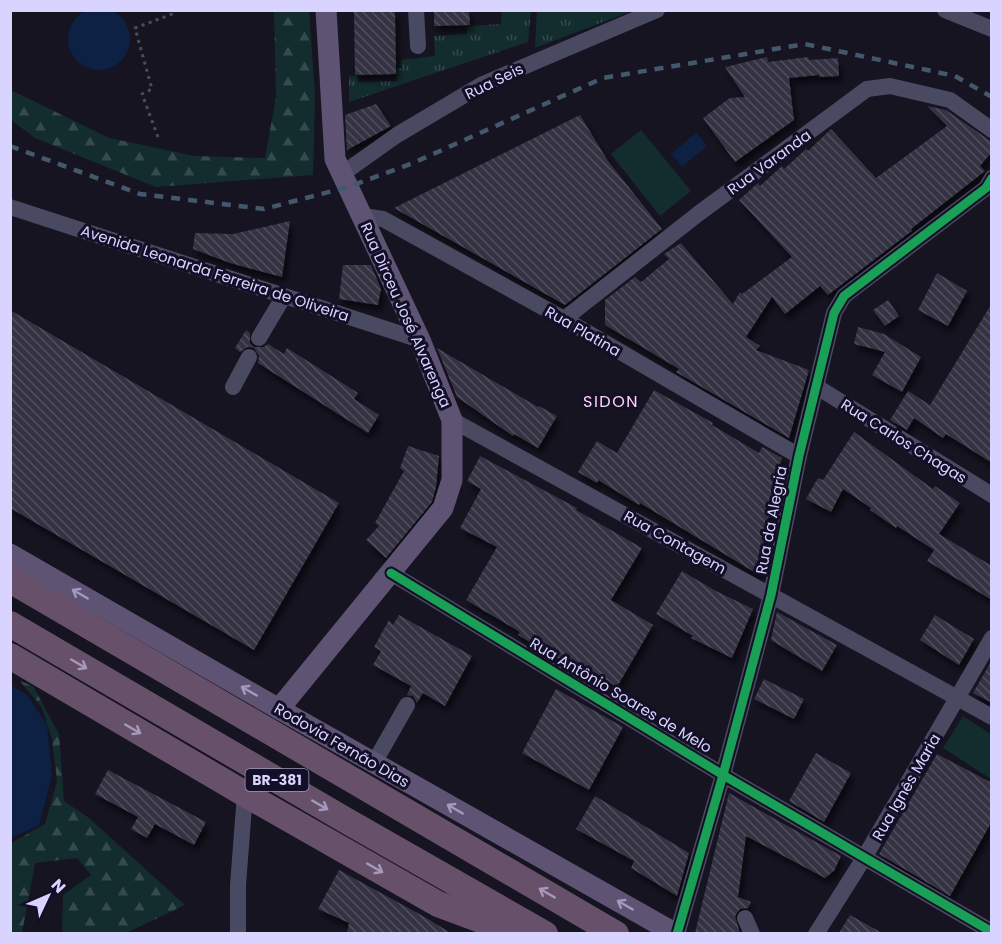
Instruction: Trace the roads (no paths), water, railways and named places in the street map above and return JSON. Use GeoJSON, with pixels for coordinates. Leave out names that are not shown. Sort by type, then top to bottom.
{"type":"FeatureCollection","features":[{"type":"Feature","properties":{"kind":"highway","name":"Rodovia Fernão Dias"},"geometry":{"type":"LineString","coordinates":[[10,580],[616,933]]}},
{"type":"Feature","properties":{"kind":"highway","name":"BR-381"},"geometry":{"type":"LineString","coordinates":[[10,624],[545,933]]}},
{"type":"Feature","properties":{"kind":"highway"},"geometry":{"type":"LineString","coordinates":[[10,656],[438,904],[481,920],[545,933]]}},
{"type":"Feature","properties":{"kind":"main road","name":"Rua Dirceu José Alvarenga"},"geometry":{"type":"LineString","coordinates":[[279,709],[443,507],[452,480],[454,448],[452,420],[420,340],[335,159],[326,10]]}},
{"type":"Feature","properties":{"kind":"main road","name":"Rodovia Fernão Dias"},"geometry":{"type":"LineString","coordinates":[[10,554],[676,933]]}},
{"type":"Feature","properties":{"kind":"street"},"geometry":{"type":"LineString","coordinates":[[416,10],[418,46]]}},
{"type":"Feature","properties":{"kind":"street","name":"Rua Seis"},"geometry":{"type":"LineString","coordinates":[[342,174],[397,135],[483,84],[657,10]]}},
{"type":"Feature","properties":{"kind":"street"},"geometry":{"type":"LineString","coordinates":[[945,10],[992,29]]}},
{"type":"Feature","properties":{"kind":"street","name":"Rua Varanda"},"geometry":{"type":"LineString","coordinates":[[564,319],[698,214],[867,89],[890,86],[950,100],[992,130]]}},
{"type":"Feature","properties":{"kind":"street","name":"Rua da Alegria"},"geometry":{"type":"LineString","coordinates":[[676,933],[723,775],[771,595],[799,456],[834,313],[844,297],[986,188],[992,178]]}},
{"type":"Feature","properties":{"kind":"street","name":"Avenida Leonarda Ferreira de Oliveira"},"geometry":{"type":"LineString","coordinates":[[10,207],[420,340]]}},
{"type":"Feature","properties":{"kind":"street","name":"Rua Platina"},"geometry":{"type":"LineString","coordinates":[[363,216],[383,219],[564,319],[799,456]]}},
{"type":"Feature","properties":{"kind":"street"},"geometry":{"type":"LineString","coordinates":[[259,338],[284,296]]}},
{"type":"Feature","properties":{"kind":"street"},"geometry":{"type":"LineString","coordinates":[[233,387],[249,357]]}},
{"type":"Feature","properties":{"kind":"street","name":"Rua Carlos Chagas"},"geometry":{"type":"LineString","coordinates":[[817,387],[992,495]]}},
{"type":"Feature","properties":{"kind":"street","name":"Rua Contagem"},"geometry":{"type":"LineString","coordinates":[[452,420],[992,717]]}},
{"type":"Feature","properties":{"kind":"street","name":"Rua Antônio Soares de Melo"},"geometry":{"type":"LineString","coordinates":[[391,573],[723,775],[992,932]]}},
{"type":"Feature","properties":{"kind":"street","name":"Rua Ignês Maria"},"geometry":{"type":"LineString","coordinates":[[816,933],[864,858],[992,638]]}},
{"type":"Feature","properties":{"kind":"street"},"geometry":{"type":"LineString","coordinates":[[374,763],[407,705]]}},
{"type":"Feature","properties":{"kind":"street"},"geometry":{"type":"LineString","coordinates":[[238,933],[238,885],[245,794]]}},
{"type":"Feature","properties":{"kind":"street"},"geometry":{"type":"LineString","coordinates":[[745,918],[752,933]]}},
{"type":"Feature","properties":{"kind":"water"},"geometry":{"type":"Polygon","coordinates":[[[99,8],[121,17],[130,39],[121,61],[99,70],[77,61],[68,39],[77,17],[99,8]]]}},
{"type":"Feature","properties":{"kind":"water"},"geometry":{"type":"Polygon","coordinates":[[[696,133],[707,146],[682,167],[671,154],[696,133]]]}},
{"type":"Feature","properties":{"kind":"water"},"geometry":{"type":"Polygon","coordinates":[[[11,685],[28,696],[47,725],[52,775],[39,825],[11,838],[11,685]]]}},
{"type":"Feature","properties":{"kind":"railway"},"geometry":{"type":"LineString","coordinates":[[10,146],[140,194],[264,209],[348,187],[413,163],[603,78],[805,44],[955,76],[992,97]]}},
{"type":"Feature","properties":{"kind":"district","name":"SIDON"},"geometry":{"type":"Point","coordinates":[611,401]}}]}
